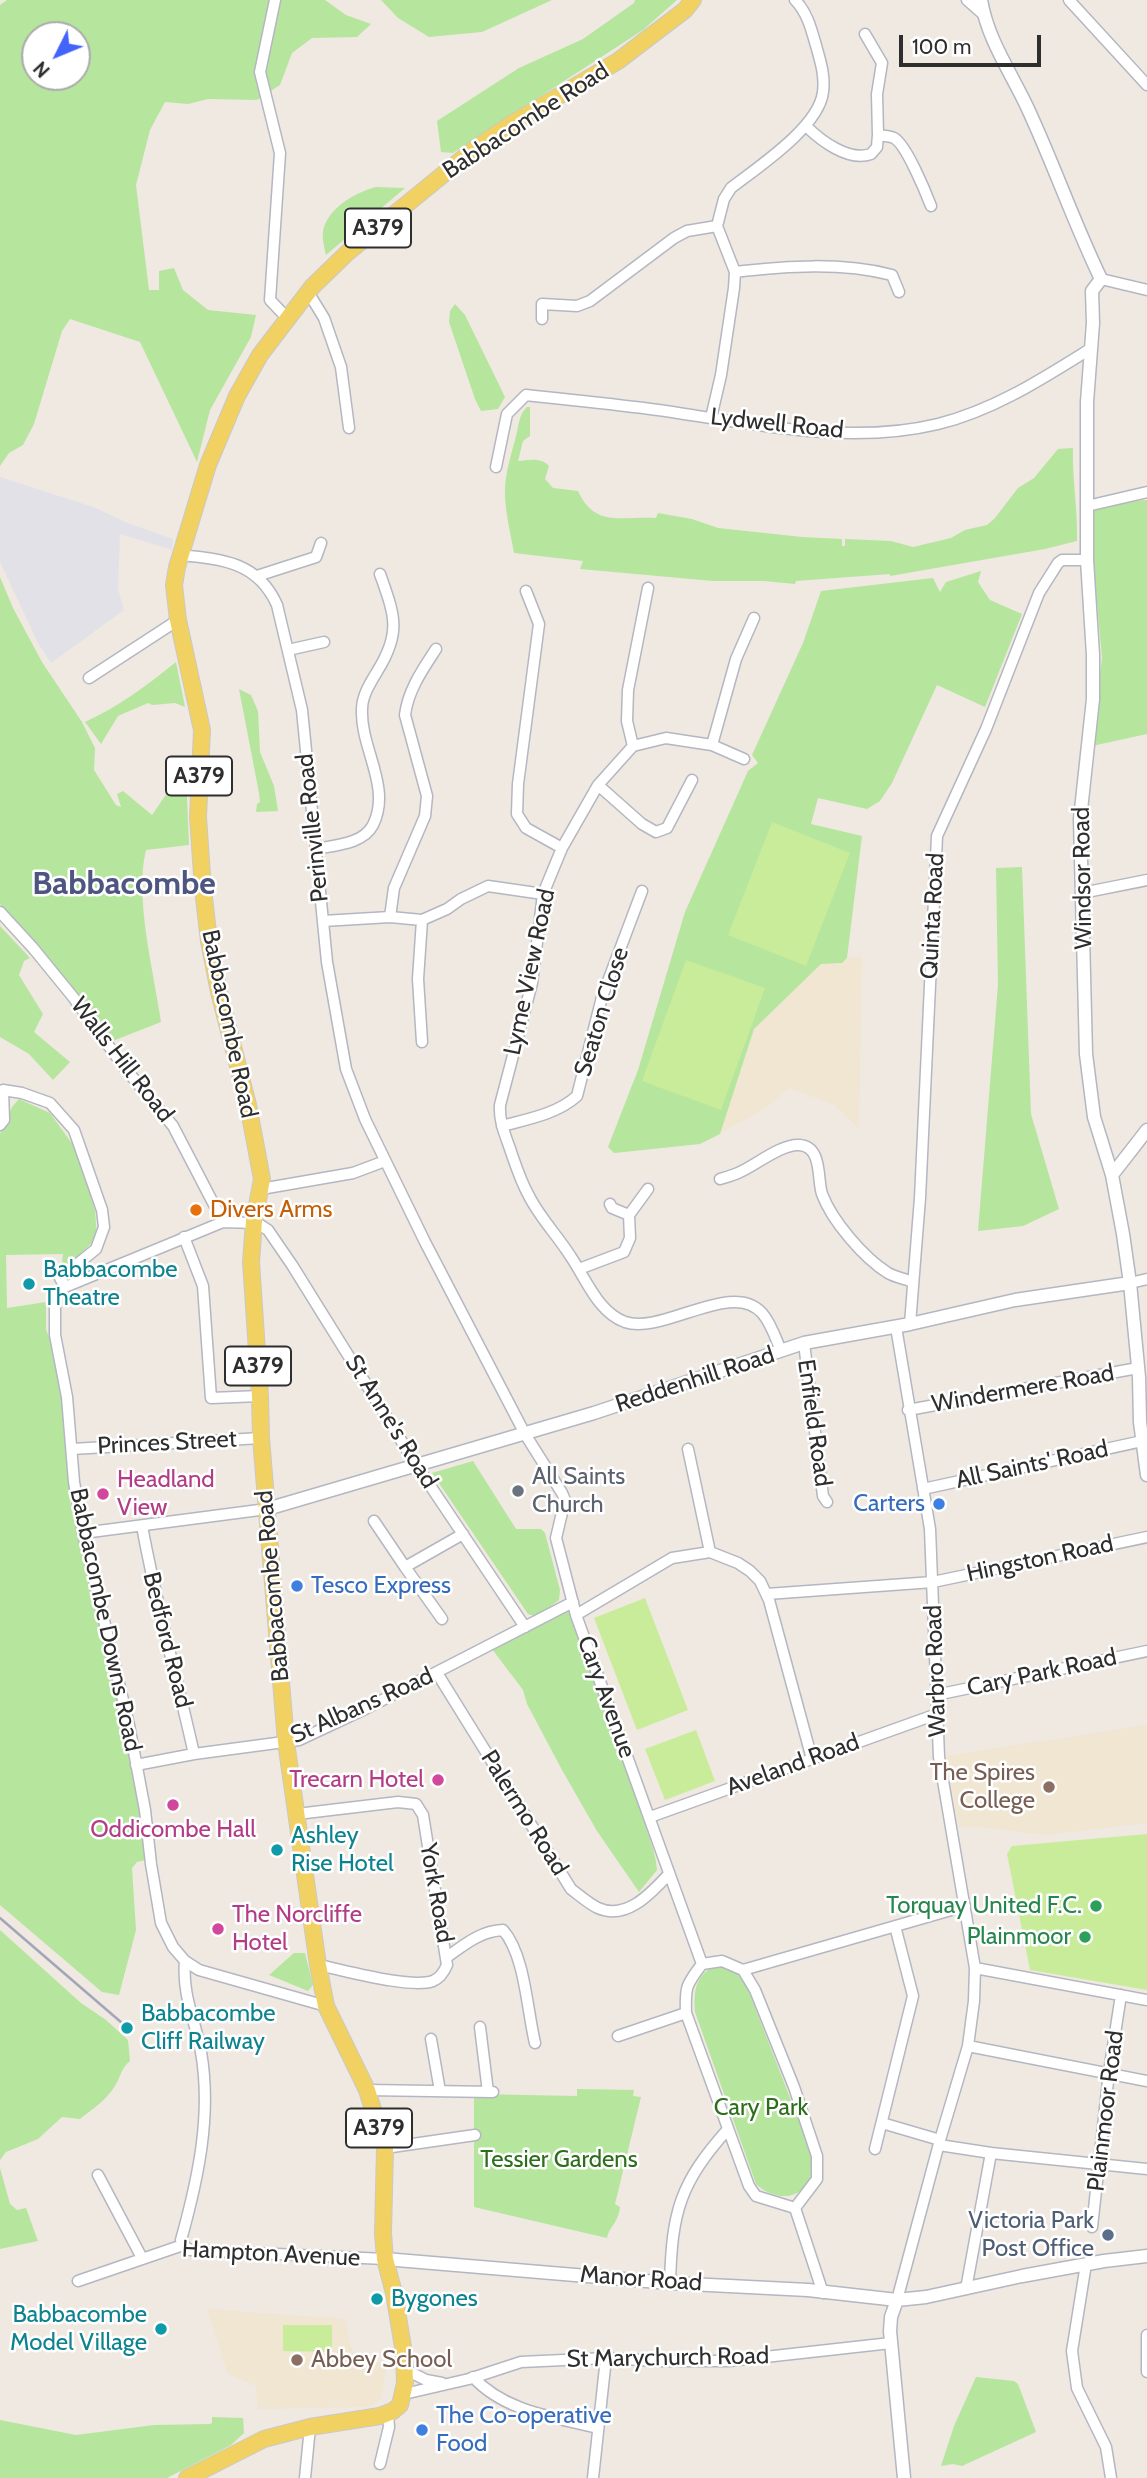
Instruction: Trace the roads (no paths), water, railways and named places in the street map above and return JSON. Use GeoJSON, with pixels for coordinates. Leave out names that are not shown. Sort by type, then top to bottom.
{"type":"FeatureCollection","features":[{"type":"Feature","properties":{"kind":"main road","name":"Babbacombe Road"},"geometry":{"type":"LineString","coordinates":[[385,2259],[385,2148],[368,2090],[326,2006],[286,1742],[261,1438],[251,1262],[254,1222],[262,1179],[248,1105],[209,941],[198,817],[202,730],[178,620],[174,584],[180,555],[223,426],[249,370],[307,292],[347,253],[473,150],[618,61],[685,10],[693,0]]}},
{"type":"Feature","properties":{"kind":"main road","name":"A379"},"geometry":{"type":"LineString","coordinates":[[385,2259],[403,2345],[404,2394]]}},
{"type":"Feature","properties":{"kind":"main road"},"geometry":{"type":"LineString","coordinates":[[187,2478],[255,2442],[310,2427],[345,2423],[388,2413],[400,2405],[404,2394]]}},
{"type":"Feature","properties":{"kind":"street"},"geometry":{"type":"LineString","coordinates":[[275,0],[260,72],[280,153],[270,300],[286,318]]}},
{"type":"Feature","properties":{"kind":"street"},"geometry":{"type":"LineString","coordinates":[[711,418],[721,374],[735,272],[717,226],[723,199],[731,188],[806,126],[823,94],[823,72],[808,20],[795,0]]}},
{"type":"Feature","properties":{"kind":"street"},"geometry":{"type":"LineString","coordinates":[[967,0],[984,15]]}},
{"type":"Feature","properties":{"kind":"street"},"geometry":{"type":"LineString","coordinates":[[981,0],[993,44],[1028,110],[1101,279],[1147,289]]}},
{"type":"Feature","properties":{"kind":"street"},"geometry":{"type":"LineString","coordinates":[[1069,0],[1147,85]]}},
{"type":"Feature","properties":{"kind":"street"},"geometry":{"type":"LineString","coordinates":[[806,126],[832,146],[855,156],[871,155],[877,147],[877,94],[882,63],[865,34]]}},
{"type":"Feature","properties":{"kind":"street"},"geometry":{"type":"LineString","coordinates":[[878,135],[894,138],[904,147],[920,178],[930,206]]}},
{"type":"Feature","properties":{"kind":"street"},"geometry":{"type":"LineString","coordinates":[[542,319],[542,304],[577,306],[590,301],[674,238],[687,231],[717,226]]}},
{"type":"Feature","properties":{"kind":"street"},"geometry":{"type":"LineString","coordinates":[[735,272],[797,266],[872,270],[892,275],[900,292]]}},
{"type":"Feature","properties":{"kind":"street","name":"Windsor Road"},"geometry":{"type":"LineString","coordinates":[[1101,279],[1091,291],[1087,428],[1087,560],[1093,699],[1080,818],[1086,1055],[1094,1117],[1112,1175],[1130,1283],[1147,1475]]}},
{"type":"Feature","properties":{"kind":"street"},"geometry":{"type":"LineString","coordinates":[[307,292],[324,318],[341,367],[348,428]]}},
{"type":"Feature","properties":{"kind":"street","name":"Lydwell Road"},"geometry":{"type":"LineString","coordinates":[[496,467],[508,414],[526,395],[815,431],[870,433],[913,428],[961,416],[1021,392],[1090,349]]}},
{"type":"Feature","properties":{"kind":"street"},"geometry":{"type":"LineString","coordinates":[[1087,506],[1147,492]]}},
{"type":"Feature","properties":{"kind":"street"},"geometry":{"type":"LineString","coordinates":[[180,555],[216,558],[247,569],[257,576],[316,556],[321,543]]}},
{"type":"Feature","properties":{"kind":"street","name":"Quinta Road"},"geometry":{"type":"LineString","coordinates":[[910,1324],[921,1186],[937,836],[986,729],[1048,576],[1062,560],[1087,560]]}},
{"type":"Feature","properties":{"kind":"street"},"geometry":{"type":"LineString","coordinates":[[316,849],[361,839],[372,827],[378,812],[380,789],[363,729],[362,707],[366,691],[392,643],[395,619],[380,574]]}},
{"type":"Feature","properties":{"kind":"street","name":"Perinville Road"},"geometry":{"type":"LineString","coordinates":[[257,576],[272,594],[276,605],[302,710],[327,962],[346,1069],[385,1161],[525,1434]]}},
{"type":"Feature","properties":{"kind":"street"},"geometry":{"type":"LineString","coordinates":[[648,588],[628,690],[627,721],[634,746],[666,738],[712,745],[744,759]]}},
{"type":"Feature","properties":{"kind":"street"},"geometry":{"type":"LineString","coordinates":[[526,591],[539,624],[518,784],[517,814],[526,828],[562,848]]}},
{"type":"Feature","properties":{"kind":"street"},"geometry":{"type":"LineString","coordinates":[[712,745],[736,659],[754,618]]}},
{"type":"Feature","properties":{"kind":"street"},"geometry":{"type":"LineString","coordinates":[[89,678],[178,620]]}},
{"type":"Feature","properties":{"kind":"street"},"geometry":{"type":"LineString","coordinates":[[288,650],[324,642]]}},
{"type":"Feature","properties":{"kind":"street"},"geometry":{"type":"LineString","coordinates":[[390,917],[394,888],[425,816],[427,796],[407,725],[406,704],[417,678],[436,649]]}},
{"type":"Feature","properties":{"kind":"street","name":"Lyme View Road"},"geometry":{"type":"LineString","coordinates":[[634,746],[598,785],[562,848],[543,894],[532,983],[499,1116],[529,1196],[609,1313],[636,1325],[718,1304],[742,1302],[754,1306],[763,1314],[781,1351]]}},
{"type":"Feature","properties":{"kind":"street"},"geometry":{"type":"LineString","coordinates":[[598,785],[642,824],[656,832],[667,828],[692,780]]}},
{"type":"Feature","properties":{"kind":"street"},"geometry":{"type":"LineString","coordinates":[[1082,893],[1147,880]]}},
{"type":"Feature","properties":{"kind":"street"},"geometry":{"type":"LineString","coordinates":[[323,921],[390,917],[422,920],[488,886],[543,894]]}},
{"type":"Feature","properties":{"kind":"street","name":"Seaton Close"},"geometry":{"type":"LineString","coordinates":[[502,1126],[554,1111],[577,1096],[602,997],[642,891]]}},
{"type":"Feature","properties":{"kind":"street","name":"Walls Hill Road"},"geometry":{"type":"LineString","coordinates":[[0,912],[73,997],[124,1067],[173,1126],[223,1222]]}},
{"type":"Feature","properties":{"kind":"street"},"geometry":{"type":"LineString","coordinates":[[422,920],[418,979],[422,1042]]}},
{"type":"Feature","properties":{"kind":"street"},"geometry":{"type":"LineString","coordinates":[[0,1125],[4,1120],[1,1089],[50,1103],[74,1130],[103,1210],[104,1227],[96,1249],[60,1278],[65,1287],[223,1222],[254,1222]]}},
{"type":"Feature","properties":{"kind":"street"},"geometry":{"type":"LineString","coordinates":[[1112,1175],[1147,1130]]}},
{"type":"Feature","properties":{"kind":"street"},"geometry":{"type":"LineString","coordinates":[[720,1179],[741,1172],[786,1148],[799,1144],[804,1146],[816,1157],[819,1164],[819,1183],[823,1197],[851,1239],[889,1274],[913,1282]]}},
{"type":"Feature","properties":{"kind":"street"},"geometry":{"type":"LineString","coordinates":[[261,1189],[353,1172],[385,1161]]}},
{"type":"Feature","properties":{"kind":"street"},"geometry":{"type":"LineString","coordinates":[[579,1269],[624,1252],[628,1246],[630,1220],[648,1189]]}},
{"type":"Feature","properties":{"kind":"street"},"geometry":{"type":"LineString","coordinates":[[610,1204],[630,1220]]}},
{"type":"Feature","properties":{"kind":"street"},"geometry":{"type":"LineString","coordinates":[[618,1228],[630,1220]]}},
{"type":"Feature","properties":{"kind":"street","name":"St Anne's Road"},"geometry":{"type":"LineString","coordinates":[[254,1222],[268,1230],[292,1265],[417,1466],[525,1627]]}},
{"type":"Feature","properties":{"kind":"street"},"geometry":{"type":"LineString","coordinates":[[184,1237],[203,1286],[211,1398],[260,1396]]}},
{"type":"Feature","properties":{"kind":"street"},"geometry":{"type":"LineString","coordinates":[[1130,1283],[1147,1279]]}},
{"type":"Feature","properties":{"kind":"street","name":"Reddenhill Road"},"geometry":{"type":"LineString","coordinates":[[267,1508],[594,1413],[804,1343],[896,1327],[1016,1300],[1130,1283]]}},
{"type":"Feature","properties":{"kind":"street","name":"Babbacombe Downs Road"},"geometry":{"type":"LineString","coordinates":[[65,1287],[55,1295],[55,1335],[67,1397],[74,1482],[83,1533],[129,1726],[145,1810],[161,1923],[173,1947],[186,1961]]}},
{"type":"Feature","properties":{"kind":"street","name":"Warbro Road"},"geometry":{"type":"LineString","coordinates":[[896,1327],[930,1529],[939,1757],[975,1968],[968,2046],[897,2300]]}},
{"type":"Feature","properties":{"kind":"street","name":"Enfield Road"},"geometry":{"type":"LineString","coordinates":[[804,1343],[823,1496],[827,1502]]}},
{"type":"Feature","properties":{"kind":"street","name":"Windermere Road"},"geometry":{"type":"LineString","coordinates":[[908,1410],[1138,1368]]}},
{"type":"Feature","properties":{"kind":"street","name":"Cary Avenue"},"geometry":{"type":"LineString","coordinates":[[525,1434],[565,1500],[556,1538],[576,1615],[702,1964]]}},
{"type":"Feature","properties":{"kind":"street","name":"Princes Street"},"geometry":{"type":"LineString","coordinates":[[72,1449],[261,1438]]}},
{"type":"Feature","properties":{"kind":"street","name":"All Saints' Road"},"geometry":{"type":"LineString","coordinates":[[923,1489],[1144,1440]]}},
{"type":"Feature","properties":{"kind":"street"},"geometry":{"type":"LineString","coordinates":[[688,1449],[710,1552]]}},
{"type":"Feature","properties":{"kind":"street"},"geometry":{"type":"LineString","coordinates":[[83,1533],[267,1508]]}},
{"type":"Feature","properties":{"kind":"street"},"geometry":{"type":"LineString","coordinates":[[374,1521],[442,1619]]}},
{"type":"Feature","properties":{"kind":"street","name":"Bedford Road"},"geometry":{"type":"LineString","coordinates":[[142,1526],[152,1580],[194,1754]]}},
{"type":"Feature","properties":{"kind":"street"},"geometry":{"type":"LineString","coordinates":[[405,1567],[463,1534]]}},
{"type":"Feature","properties":{"kind":"street","name":"Hingston Road"},"geometry":{"type":"LineString","coordinates":[[767,1594],[933,1581],[1147,1537]]}},
{"type":"Feature","properties":{"kind":"street"},"geometry":{"type":"LineString","coordinates":[[576,1615],[671,1559],[710,1552],[738,1563],[760,1581],[767,1594],[812,1759]]}},
{"type":"Feature","properties":{"kind":"street","name":"St Albans Road"},"geometry":{"type":"LineString","coordinates":[[136,1765],[299,1740],[437,1673],[573,1602]]}},
{"type":"Feature","properties":{"kind":"street","name":"Cary Park Road"},"geometry":{"type":"LineString","coordinates":[[936,1695],[1147,1651]]}},
{"type":"Feature","properties":{"kind":"street","name":"Palermo Road"},"geometry":{"type":"LineString","coordinates":[[437,1673],[571,1889],[602,1910],[616,1910],[645,1900],[669,1874]]}},
{"type":"Feature","properties":{"kind":"street","name":"Aveland Road"},"geometry":{"type":"LineString","coordinates":[[650,1817],[937,1714]]}},
{"type":"Feature","properties":{"kind":"street","name":"York Road"},"geometry":{"type":"LineString","coordinates":[[297,1814],[398,1802],[416,1804],[423,1815],[447,1957],[444,1973],[433,1981],[413,1983],[318,1965]]}},
{"type":"Feature","properties":{"kind":"street"},"geometry":{"type":"LineString","coordinates":[[743,1970],[965,1906]]}},
{"type":"Feature","properties":{"kind":"street"},"geometry":{"type":"LineString","coordinates":[[875,2149],[913,1996],[895,1926]]}},
{"type":"Feature","properties":{"kind":"street"},"geometry":{"type":"LineString","coordinates":[[447,1957],[490,1930],[503,1930],[512,1939],[517,1956],[535,2043]]}},
{"type":"Feature","properties":{"kind":"street"},"geometry":{"type":"LineString","coordinates":[[183,2245],[181,2240],[196,2182],[205,2106],[201,2053],[183,1982],[186,1961],[200,1970],[326,2006]]}},
{"type":"Feature","properties":{"kind":"street"},"geometry":{"type":"LineString","coordinates":[[722,1961],[743,1970],[755,1990],[794,2087],[817,2157],[817,2179],[795,2208],[756,2196],[742,2170],[686,2013],[685,1987],[702,1964],[722,1961]]}},
{"type":"Feature","properties":{"kind":"street"},"geometry":{"type":"LineString","coordinates":[[975,1968],[1147,2000]]}},
{"type":"Feature","properties":{"kind":"street","name":"Plainmoor Road"},"geometry":{"type":"LineString","coordinates":[[1092,2227],[1109,2072],[1121,1995]]}},
{"type":"Feature","properties":{"kind":"street"},"geometry":{"type":"LineString","coordinates":[[618,2036],[686,2013]]}},
{"type":"Feature","properties":{"kind":"street"},"geometry":{"type":"LineString","coordinates":[[368,2090],[491,2092],[480,2027]]}},
{"type":"Feature","properties":{"kind":"street"},"geometry":{"type":"LineString","coordinates":[[431,2039],[440,2091]]}},
{"type":"Feature","properties":{"kind":"street"},"geometry":{"type":"LineString","coordinates":[[968,2046],[1147,2081]]}},
{"type":"Feature","properties":{"kind":"street"},"geometry":{"type":"LineString","coordinates":[[882,2123],[939,2142],[992,2153],[1147,2169]]}},
{"type":"Feature","properties":{"kind":"street"},"geometry":{"type":"LineString","coordinates":[[670,2283],[676,2217],[682,2197],[698,2164],[728,2129]]}},
{"type":"Feature","properties":{"kind":"street"},"geometry":{"type":"LineString","coordinates":[[385,2148],[474,2135]]}},
{"type":"Feature","properties":{"kind":"street"},"geometry":{"type":"LineString","coordinates":[[966,2288],[992,2153]]}},
{"type":"Feature","properties":{"kind":"street"},"geometry":{"type":"LineString","coordinates":[[98,2175],[142,2258]]}},
{"type":"Feature","properties":{"kind":"street"},"geometry":{"type":"LineString","coordinates":[[795,2208],[823,2292]]}},
{"type":"Feature","properties":{"kind":"street","name":"Hampton Avenue"},"geometry":{"type":"LineString","coordinates":[[78,2281],[183,2245],[190,2250],[385,2259]]}},
{"type":"Feature","properties":{"kind":"street","name":"Manor Road"},"geometry":{"type":"LineString","coordinates":[[385,2259],[897,2300],[926,2297],[1086,2264],[1147,2256]]}},
{"type":"Feature","properties":{"kind":"street"},"geometry":{"type":"LineString","coordinates":[[1086,2264],[1072,2351],[1077,2388],[1107,2447],[1111,2478]]}},
{"type":"Feature","properties":{"kind":"street"},"geometry":{"type":"LineString","coordinates":[[897,2300],[891,2317],[891,2343],[904,2478]]}},
{"type":"Feature","properties":{"kind":"street"},"geometry":{"type":"LineString","coordinates":[[1147,2335],[1147,2372]]}},
{"type":"Feature","properties":{"kind":"street","name":"St Marychurch Road"},"geometry":{"type":"LineString","coordinates":[[404,2394],[520,2362],[606,2358],[729,2361],[891,2343]]}},
{"type":"Feature","properties":{"kind":"street"},"geometry":{"type":"LineString","coordinates":[[593,2478],[606,2358]]}},
{"type":"Feature","properties":{"kind":"street"},"geometry":{"type":"LineString","coordinates":[[404,2369],[426,2380],[448,2384]]}},
{"type":"Feature","properties":{"kind":"street"},"geometry":{"type":"LineString","coordinates":[[473,2377],[486,2391],[512,2406],[598,2428]]}},
{"type":"Feature","properties":{"kind":"street"},"geometry":{"type":"LineString","coordinates":[[380,2464],[389,2427],[388,2413]]}},
{"type":"Feature","properties":{"kind":"street"},"geometry":{"type":"LineString","coordinates":[[305,2478],[310,2427]]}},
{"type":"Feature","properties":{"kind":"railway"},"geometry":{"type":"LineString","coordinates":[[0,1918],[122,2023]]}},
{"type":"Feature","properties":{"kind":"place","name":"Divers Arms"},"geometry":{"type":"Point","coordinates":[196,1210]}},
{"type":"Feature","properties":{"kind":"place","name":"Babbacombe Theatre"},"geometry":{"type":"Point","coordinates":[29,1284]}},
{"type":"Feature","properties":{"kind":"place","name":"All Saints Church"},"geometry":{"type":"Point","coordinates":[518,1491]}},
{"type":"Feature","properties":{"kind":"place","name":"Headland View"},"geometry":{"type":"Point","coordinates":[103,1494]}},
{"type":"Feature","properties":{"kind":"place","name":"Carters"},"geometry":{"type":"Point","coordinates":[939,1504]}},
{"type":"Feature","properties":{"kind":"place","name":"Tesco Express"},"geometry":{"type":"Point","coordinates":[297,1586]}},
{"type":"Feature","properties":{"kind":"place","name":"Trecarn Hotel"},"geometry":{"type":"Point","coordinates":[438,1780]}},
{"type":"Feature","properties":{"kind":"place","name":"The Spires College"},"geometry":{"type":"Point","coordinates":[1049,1787]}},
{"type":"Feature","properties":{"kind":"place","name":"Oddicombe Hall"},"geometry":{"type":"Point","coordinates":[173,1805]}},
{"type":"Feature","properties":{"kind":"place","name":"Ashley Rise Hotel"},"geometry":{"type":"Point","coordinates":[277,1850]}},
{"type":"Feature","properties":{"kind":"place","name":"Torquay United F.C."},"geometry":{"type":"Point","coordinates":[1096,1906]}},
{"type":"Feature","properties":{"kind":"place","name":"The Norcliffe Hotel"},"geometry":{"type":"Point","coordinates":[218,1929]}},
{"type":"Feature","properties":{"kind":"place","name":"Plainmoor"},"geometry":{"type":"Point","coordinates":[1085,1937]}},
{"type":"Feature","properties":{"kind":"place","name":"Babbacombe Cliff Railway"},"geometry":{"type":"Point","coordinates":[127,2028]}},
{"type":"Feature","properties":{"kind":"place","name":"Victoria Park Post Office"},"geometry":{"type":"Point","coordinates":[1108,2235]}},
{"type":"Feature","properties":{"kind":"place","name":"Bygones"},"geometry":{"type":"Point","coordinates":[377,2299]}},
{"type":"Feature","properties":{"kind":"place","name":"Babbacombe Model Village"},"geometry":{"type":"Point","coordinates":[161,2329]}},
{"type":"Feature","properties":{"kind":"place","name":"Abbey School"},"geometry":{"type":"Point","coordinates":[297,2360]}},
{"type":"Feature","properties":{"kind":"place","name":"The Co-operative Food"},"geometry":{"type":"Point","coordinates":[422,2430]}},
{"type":"Feature","properties":{"kind":"district","name":"Babbacombe"},"geometry":{"type":"Point","coordinates":[124,885]}},
{"type":"Feature","properties":{"kind":"park label","name":"Cary Park"},"geometry":{"type":"Point","coordinates":[761,2108]}},
{"type":"Feature","properties":{"kind":"park label","name":"Tessier Gardens"},"geometry":{"type":"Point","coordinates":[559,2160]}}]}
